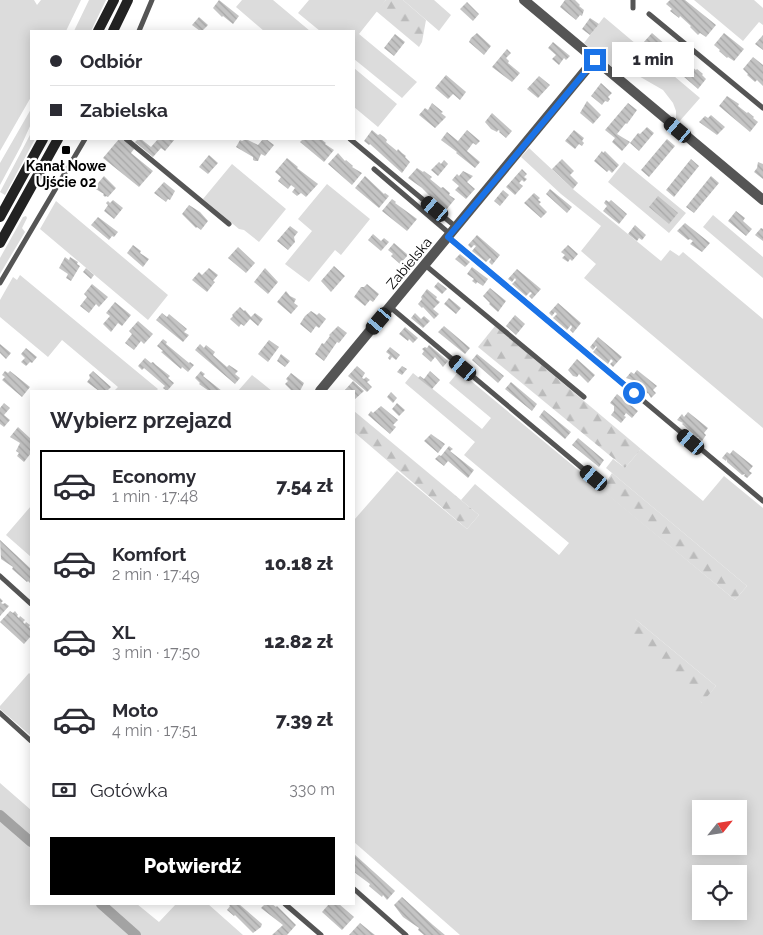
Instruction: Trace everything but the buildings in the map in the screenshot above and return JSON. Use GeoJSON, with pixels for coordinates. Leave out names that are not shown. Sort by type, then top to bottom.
{"type":"FeatureCollection","features":[{"type":"Feature","properties":{"kind":"main road"},"geometry":{"type":"LineString","coordinates":[[99,30],[114,0]]}},
{"type":"Feature","properties":{"kind":"main road"},"geometry":{"type":"LineString","coordinates":[[113,30],[128,0]]}},
{"type":"Feature","properties":{"kind":"main road"},"geometry":{"type":"LineString","coordinates":[[0,216],[42,140]]}},
{"type":"Feature","properties":{"kind":"main road"},"geometry":{"type":"LineString","coordinates":[[0,243],[57,140]]}},
{"type":"Feature","properties":{"kind":"street"},"geometry":{"type":"LineString","coordinates":[[524,0],[763,200]]}},
{"type":"Feature","properties":{"kind":"street","name":"Zabielska"},"geometry":{"type":"LineString","coordinates":[[321,390],[595,60]]}},
{"type":"Feature","properties":{"kind":"lane"},"geometry":{"type":"LineString","coordinates":[[139,30],[152,0]]}},
{"type":"Feature","properties":{"kind":"lane"},"geometry":{"type":"LineString","coordinates":[[633,0],[633,8]]}},
{"type":"Feature","properties":{"kind":"lane"},"geometry":{"type":"LineString","coordinates":[[649,14],[763,108]]}},
{"type":"Feature","properties":{"kind":"lane"},"geometry":{"type":"LineString","coordinates":[[0,283],[84,140]]}},
{"type":"Feature","properties":{"kind":"lane"},"geometry":{"type":"LineString","coordinates":[[127,140],[230,224]]}},
{"type":"Feature","properties":{"kind":"lane"},"geometry":{"type":"LineString","coordinates":[[351,140],[452,233]]}},
{"type":"Feature","properties":{"kind":"lane"},"geometry":{"type":"LineString","coordinates":[[374,169],[452,233],[763,501]]}},
{"type":"Feature","properties":{"kind":"lane"},"geometry":{"type":"LineString","coordinates":[[425,265],[584,397]]}},
{"type":"Feature","properties":{"kind":"lane"},"geometry":{"type":"LineString","coordinates":[[390,307],[594,478]]}},
{"type":"Feature","properties":{"kind":"lane"},"geometry":{"type":"LineString","coordinates":[[0,576],[30,603]]}},
{"type":"Feature","properties":{"kind":"lane"},"geometry":{"type":"LineString","coordinates":[[0,713],[30,740]]}},
{"type":"Feature","properties":{"kind":"lane"},"geometry":{"type":"LineString","coordinates":[[355,890],[406,935]]}},
{"type":"Feature","properties":{"kind":"lane"},"geometry":{"type":"LineString","coordinates":[[286,905],[321,935]]}},
{"type":"Feature","properties":{"kind":"green space"},"geometry":{"type":"Polygon","coordinates":[[[0,0],[34,0],[37,5],[41,0],[81,0],[66,30],[30,30],[30,99],[0,151],[0,0]]]}},
{"type":"Feature","properties":{"kind":"green space"},"geometry":{"type":"Polygon","coordinates":[[[89,0],[106,0],[91,30],[74,30],[89,0]]]}},
{"type":"Feature","properties":{"kind":"green space"},"geometry":{"type":"Polygon","coordinates":[[[242,0],[273,0],[309,30],[263,30],[236,7],[242,0]]]}},
{"type":"Feature","properties":{"kind":"green space"},"geometry":{"type":"Polygon","coordinates":[[[309,0],[386,0],[359,34],[417,82],[402,98],[355,60],[355,30],[319,30],[298,13],[309,0]]]}},
{"type":"Feature","properties":{"kind":"green space"},"geometry":{"type":"Polygon","coordinates":[[[386,0],[403,0],[426,20],[422,42],[419,47],[376,11],[386,0]]]}},
{"type":"Feature","properties":{"kind":"green space"},"geometry":{"type":"Polygon","coordinates":[[[403,0],[434,0],[451,15],[439,31],[403,0]]]}},
{"type":"Feature","properties":{"kind":"green space"},"geometry":{"type":"Polygon","coordinates":[[[694,0],[754,0],[763,8],[763,25],[759,22],[743,41],[694,0]]]}},
{"type":"Feature","properties":{"kind":"green space"},"geometry":{"type":"Polygon","coordinates":[[[604,17],[700,98],[678,123],[673,103],[663,90],[630,71],[618,72],[584,43],[604,17]]]}},
{"type":"Feature","properties":{"kind":"green space"},"geometry":{"type":"Polygon","coordinates":[[[355,69],[397,104],[378,127],[355,108],[355,69]]]}},
{"type":"Feature","properties":{"kind":"green space"},"geometry":{"type":"Polygon","coordinates":[[[30,111],[30,126],[0,185],[0,163],[30,111]]]}},
{"type":"Feature","properties":{"kind":"green space"},"geometry":{"type":"Polygon","coordinates":[[[30,135],[30,140],[34,140],[5,195],[0,192],[30,135]]]}},
{"type":"Feature","properties":{"kind":"green space"},"geometry":{"type":"Polygon","coordinates":[[[529,148],[574,190],[661,261],[670,250],[679,256],[683,252],[763,319],[763,428],[584,278],[596,264],[581,251],[601,226],[561,194],[521,157],[529,148]]]}},
{"type":"Feature","properties":{"kind":"green space"},"geometry":{"type":"Polygon","coordinates":[[[624,162],[686,213],[669,233],[608,182],[624,162]]]}},
{"type":"Feature","properties":{"kind":"green space"},"geometry":{"type":"Polygon","coordinates":[[[232,164],[286,209],[259,242],[244,230],[239,229],[203,199],[232,164]]]}},
{"type":"Feature","properties":{"kind":"green space"},"geometry":{"type":"Polygon","coordinates":[[[327,184],[370,219],[341,255],[335,250],[309,282],[285,264],[312,231],[298,219],[327,184]]]}},
{"type":"Feature","properties":{"kind":"green space"},"geometry":{"type":"Polygon","coordinates":[[[56,201],[168,295],[148,320],[40,229],[56,201]]]}},
{"type":"Feature","properties":{"kind":"green space"},"geometry":{"type":"Polygon","coordinates":[[[713,215],[763,257],[763,278],[703,227],[713,215]]]}},
{"type":"Feature","properties":{"kind":"green space"},"geometry":{"type":"Polygon","coordinates":[[[26,216],[27,218],[22,228],[25,232],[0,274],[0,258],[23,217],[26,216]]]}},
{"type":"Feature","properties":{"kind":"green space"},"geometry":{"type":"Polygon","coordinates":[[[20,275],[158,389],[115,390],[118,387],[62,340],[48,357],[0,317],[0,300],[13,277],[17,280],[20,275]]]}},
{"type":"Feature","properties":{"kind":"green space"},"geometry":{"type":"Polygon","coordinates":[[[495,326],[641,449],[625,468],[478,347],[495,326]]]}},
{"type":"Feature","properties":{"kind":"green space"},"geometry":{"type":"Polygon","coordinates":[[[459,371],[735,600],[747,586],[606,468],[613,459],[625,468],[641,449],[703,501],[724,476],[763,508],[763,935],[460,935],[355,843],[355,519],[397,471],[467,529],[479,515],[461,500],[475,484],[559,555],[569,543],[464,455],[475,442],[405,383],[413,373],[482,429],[491,418],[449,383],[459,371]],[[635,619],[702,703],[716,686],[635,619]]]}},
{"type":"Feature","properties":{"kind":"green space"},"geometry":{"type":"Polygon","coordinates":[[[252,375],[271,390],[239,390],[252,375]]]}},
{"type":"Feature","properties":{"kind":"green space"},"geometry":{"type":"Polygon","coordinates":[[[355,412],[479,515],[467,529],[355,433],[355,412]]]}},
{"type":"Feature","properties":{"kind":"green space"},"geometry":{"type":"Polygon","coordinates":[[[612,473],[747,586],[735,600],[598,487],[603,480],[606,482],[612,473]]]}},
{"type":"Feature","properties":{"kind":"green space"},"geometry":{"type":"Polygon","coordinates":[[[30,507],[30,556],[6,535],[30,507]]]}},
{"type":"Feature","properties":{"kind":"green space"},"geometry":{"type":"Polygon","coordinates":[[[635,619],[716,686],[702,703],[622,634],[635,619]]]}},
{"type":"Feature","properties":{"kind":"green space"},"geometry":{"type":"Polygon","coordinates":[[[29,673],[30,735],[0,709],[0,706],[29,673]]]}},
{"type":"Feature","properties":{"kind":"green space"},"geometry":{"type":"Polygon","coordinates":[[[0,783],[30,809],[30,905],[138,905],[159,922],[175,905],[209,905],[243,935],[0,935],[0,783]]]}},
{"type":"Feature","properties":{"kind":"waterway"},"geometry":{"type":"LineString","coordinates":[[0,815],[30,841]]}},
{"type":"Feature","properties":{"kind":"waterway"},"geometry":{"type":"LineString","coordinates":[[102,905],[136,935]]}},
{"type":"Feature","properties":{"kind":"place","name":"Kanał Nowe Ujście 02"},"geometry":{"type":"Point","coordinates":[66,150]}},
{"type":"Feature","properties":{"kind":"route"},"geometry":{"type":"LineString","coordinates":[[595,60],[448,237],[634,393]]}}]}
